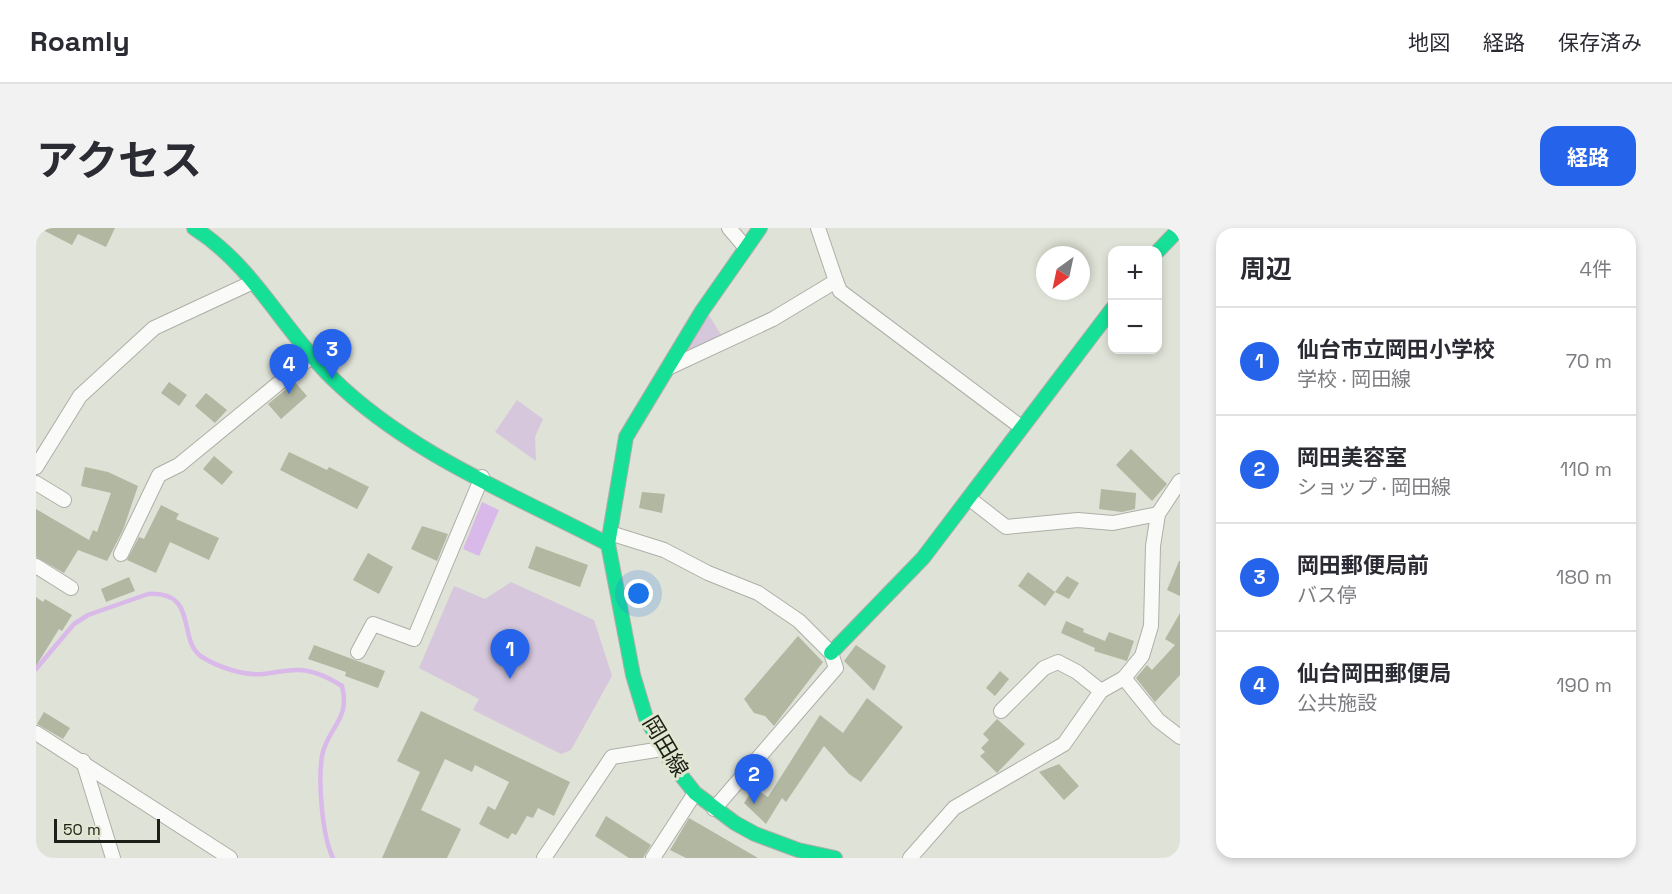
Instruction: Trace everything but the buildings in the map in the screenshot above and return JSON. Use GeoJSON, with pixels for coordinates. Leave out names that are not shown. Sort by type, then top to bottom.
{"type":"FeatureCollection","features":[{"type":"Feature","properties":{"kind":"street"},"geometry":{"type":"LineString","coordinates":[[194,228],[206,234],[234,259],[332,378],[393,428],[482,477],[609,538],[664,550],[708,573],[758,593],[799,621],[831,653],[836,668],[714,808]]}},
{"type":"Feature","properties":{"kind":"street"},"geometry":{"type":"LineString","coordinates":[[729,228],[746,248]]}},
{"type":"Feature","properties":{"kind":"street"},"geometry":{"type":"LineString","coordinates":[[609,538],[626,437],[702,311],[760,228]]}},
{"type":"Feature","properties":{"kind":"street"},"geometry":{"type":"LineString","coordinates":[[818,228],[840,291],[1021,427]]}},
{"type":"Feature","properties":{"kind":"street"},"geometry":{"type":"LineString","coordinates":[[1162,247],[1180,228]]}},
{"type":"Feature","properties":{"kind":"street"},"geometry":{"type":"LineString","coordinates":[[667,369],[773,319],[836,281]]}},
{"type":"Feature","properties":{"kind":"street"},"geometry":{"type":"LineString","coordinates":[[36,467],[80,396],[154,328],[253,282]]}},
{"type":"Feature","properties":{"kind":"street"},"geometry":{"type":"LineString","coordinates":[[831,653],[923,558],[1108,315]]}},
{"type":"Feature","properties":{"kind":"street"},"geometry":{"type":"LineString","coordinates":[[121,554],[159,475],[178,465],[313,355]]}},
{"type":"Feature","properties":{"kind":"street"},"geometry":{"type":"LineString","coordinates":[[358,652],[373,624],[414,639],[482,477]]}},
{"type":"Feature","properties":{"kind":"street"},"geometry":{"type":"LineString","coordinates":[[910,858],[954,808],[1064,744],[1101,692],[1124,678],[1142,656],[1151,626],[1153,546],[1158,513],[1180,481]]}},
{"type":"Feature","properties":{"kind":"street"},"geometry":{"type":"LineString","coordinates":[[36,483],[64,500]]}},
{"type":"Feature","properties":{"kind":"street"},"geometry":{"type":"LineString","coordinates":[[970,499],[1006,527],[1078,520],[1113,523],[1158,513]]}},
{"type":"Feature","properties":{"kind":"street","name":"岡田線"},"geometry":{"type":"LineString","coordinates":[[609,538],[633,675],[646,718],[663,749],[695,793],[755,834],[794,854],[835,858]]}},
{"type":"Feature","properties":{"kind":"street"},"geometry":{"type":"LineString","coordinates":[[36,566],[71,588]]}},
{"type":"Feature","properties":{"kind":"street"},"geometry":{"type":"LineString","coordinates":[[1001,711],[1044,668],[1058,662],[1077,672],[1101,692]]}},
{"type":"Feature","properties":{"kind":"street"},"geometry":{"type":"LineString","coordinates":[[1124,678],[1158,720],[1180,736]]}},
{"type":"Feature","properties":{"kind":"street"},"geometry":{"type":"LineString","coordinates":[[36,733],[230,858]]}},
{"type":"Feature","properties":{"kind":"street"},"geometry":{"type":"LineString","coordinates":[[544,858],[612,757],[663,749]]}},
{"type":"Feature","properties":{"kind":"street"},"geometry":{"type":"LineString","coordinates":[[82,761],[113,858]]}},
{"type":"Feature","properties":{"kind":"street"},"geometry":{"type":"LineString","coordinates":[[653,858],[695,793]]}},
{"type":"Feature","properties":{"kind":"shaded area"},"geometry":{"type":"Polygon","coordinates":[[[707,312],[723,338],[694,351],[688,348],[707,312]]]}},
{"type":"Feature","properties":{"kind":"shaded area"},"geometry":{"type":"Polygon","coordinates":[[[517,400],[543,419],[535,437],[536,461],[495,432],[517,400]]]}},
{"type":"Feature","properties":{"kind":"shaded area"},"geometry":{"type":"Polygon","coordinates":[[[482,502],[499,510],[479,556],[463,549],[482,502]]]}},
{"type":"Feature","properties":{"kind":"shaded area"},"geometry":{"type":"Polygon","coordinates":[[[511,582],[594,620],[612,676],[571,750],[561,754],[473,710],[479,699],[419,668],[454,586],[485,599],[511,582]]]}},
{"type":"Feature","properties":{"kind":"waterway"},"geometry":{"type":"LineString","coordinates":[[36,669],[74,624],[88,615],[148,594],[164,595],[175,600],[185,618],[194,649],[202,657],[216,664],[231,670],[256,674],[291,670],[306,671],[322,675],[342,686],[344,698],[341,716],[328,738],[321,767],[324,823],[333,858]]}},
{"type":"Feature","properties":{"kind":"traffic: fast"},"geometry":{"type":"LineString","coordinates":[[194,228],[234,261],[314,359],[362,405],[394,429],[463,471],[608,544]]}},
{"type":"Feature","properties":{"kind":"traffic: fast"},"geometry":{"type":"LineString","coordinates":[[760,228],[702,311],[626,437],[608,544],[633,675],[646,718],[672,764],[695,793],[735,823],[755,834],[798,850],[835,858]]}},
{"type":"Feature","properties":{"kind":"traffic: fast"},"geometry":{"type":"LineString","coordinates":[[1162,247],[1180,228]]}},
{"type":"Feature","properties":{"kind":"traffic: fast"},"geometry":{"type":"LineString","coordinates":[[831,653],[923,558],[1108,314]]}},
{"type":"Feature","properties":{"kind":"place","name":"岡田郵便局前"},"geometry":{"type":"Point","coordinates":[332,379]}},
{"type":"Feature","properties":{"kind":"place","name":"仙台岡田郵便局"},"geometry":{"type":"Point","coordinates":[289,394]}},
{"type":"Feature","properties":{"kind":"place","name":"仙台市立岡田小学校"},"geometry":{"type":"Point","coordinates":[510,679]}},
{"type":"Feature","properties":{"kind":"place","name":"岡田美容室"},"geometry":{"type":"Point","coordinates":[754,804]}}]}
